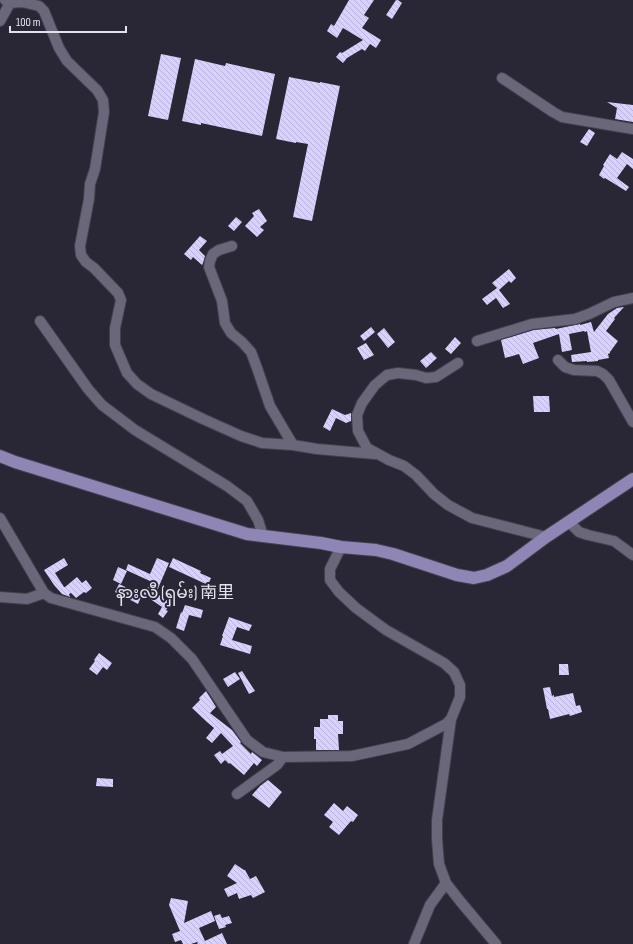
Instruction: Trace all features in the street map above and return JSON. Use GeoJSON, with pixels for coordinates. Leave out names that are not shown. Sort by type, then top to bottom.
{"type":"FeatureCollection","features":[{"type":"Feature","properties":{"kind":"main road"},"geometry":{"type":"LineString","coordinates":[[0,456],[15,462],[247,534],[321,543],[341,547],[376,550],[394,554],[457,575],[474,578],[487,575],[507,566],[546,537],[633,479]]}},
{"type":"Feature","properties":{"kind":"street"},"geometry":{"type":"LineString","coordinates":[[0,20],[7,1],[22,2],[38,6],[44,11],[59,48],[67,61],[97,90],[103,100],[104,112],[95,169],[90,184],[89,199],[80,246],[80,255],[118,293],[121,300],[115,328],[115,345],[127,373],[137,384],[151,394],[240,436],[262,443],[377,454]]}},
{"type":"Feature","properties":{"kind":"street"},"geometry":{"type":"LineString","coordinates":[[502,78],[553,112],[562,116],[633,129]]}},
{"type":"Feature","properties":{"kind":"street"},"geometry":{"type":"LineString","coordinates":[[232,246],[219,250],[213,254],[209,267],[222,301],[225,323],[231,333],[242,342],[250,352],[270,406],[293,445]]}},
{"type":"Feature","properties":{"kind":"street"},"geometry":{"type":"LineString","coordinates":[[477,341],[532,324],[575,319],[614,302],[633,298]]}},
{"type":"Feature","properties":{"kind":"street"},"geometry":{"type":"LineString","coordinates":[[40,321],[88,389],[102,405],[135,430],[227,486],[247,500],[258,520],[263,536]]}},
{"type":"Feature","properties":{"kind":"street"},"geometry":{"type":"LineString","coordinates":[[558,360],[565,367],[570,369],[596,371],[603,374],[609,380],[633,422]]}},
{"type":"Feature","properties":{"kind":"street"},"geometry":{"type":"LineString","coordinates":[[458,363],[436,377],[426,378],[398,373],[387,375],[374,385],[362,403],[358,415],[358,431],[367,448],[404,466],[416,475],[434,494],[448,505],[472,518],[546,537]]}},
{"type":"Feature","properties":{"kind":"street"},"geometry":{"type":"LineString","coordinates":[[0,518],[44,593],[51,598],[155,627],[171,638],[192,659],[247,740],[263,752],[283,756],[352,756],[408,744],[446,724],[452,719]]}},
{"type":"Feature","properties":{"kind":"street"},"geometry":{"type":"LineString","coordinates":[[570,522],[580,532],[614,541],[633,554]]}},
{"type":"Feature","properties":{"kind":"street"},"geometry":{"type":"LineString","coordinates":[[341,547],[330,569],[330,580],[339,592],[356,608],[386,630],[439,660],[454,672],[460,685],[460,697],[452,719],[437,820],[436,839],[439,864],[446,883],[460,902],[496,944]]}},
{"type":"Feature","properties":{"kind":"street"},"geometry":{"type":"LineString","coordinates":[[0,597],[27,599],[44,593]]}},
{"type":"Feature","properties":{"kind":"street"},"geometry":{"type":"LineString","coordinates":[[237,794],[277,765],[283,756]]}},
{"type":"Feature","properties":{"kind":"street"},"geometry":{"type":"LineString","coordinates":[[414,944],[430,905],[446,883]]}},
{"type":"Feature","properties":{"kind":"building"},"geometry":{"type":"Polygon","coordinates":[[[349,0],[374,0],[364,15],[369,18],[362,28],[381,40],[376,48],[370,44],[365,51],[362,49],[347,58],[343,63],[336,57],[340,52],[342,53],[363,40],[343,28],[337,38],[327,31],[331,24],[334,26],[349,0]]]}},
{"type":"Feature","properties":{"kind":"building"},"geometry":{"type":"Polygon","coordinates":[[[396,0],[402,3],[392,19],[386,15],[396,0]]]}},
{"type":"Feature","properties":{"kind":"building"},"geometry":{"type":"Polygon","coordinates":[[[161,54],[181,58],[168,120],[148,116],[161,54]]]}},
{"type":"Feature","properties":{"kind":"building"},"geometry":{"type":"Polygon","coordinates":[[[195,59],[225,66],[226,63],[275,74],[262,136],[201,123],[201,125],[182,121],[195,59]]]}},
{"type":"Feature","properties":{"kind":"building"},"geometry":{"type":"Polygon","coordinates":[[[289,77],[340,86],[312,221],[293,217],[308,144],[276,139],[289,77]]]}},
{"type":"Feature","properties":{"kind":"building"},"geometry":{"type":"Polygon","coordinates":[[[607,102],[633,105],[633,122],[615,119],[617,108],[607,102]]]}},
{"type":"Feature","properties":{"kind":"building"},"geometry":{"type":"Polygon","coordinates":[[[589,129],[595,133],[587,146],[580,142],[589,129]]]}},
{"type":"Feature","properties":{"kind":"building"},"geometry":{"type":"Polygon","coordinates":[[[622,152],[633,159],[633,169],[627,164],[617,178],[629,187],[626,191],[599,175],[610,154],[617,159],[622,152]]]}},
{"type":"Feature","properties":{"kind":"building"},"geometry":{"type":"Polygon","coordinates":[[[259,209],[267,221],[260,227],[264,230],[257,237],[245,226],[254,216],[252,213],[259,209]]]}},
{"type":"Feature","properties":{"kind":"building"},"geometry":{"type":"Polygon","coordinates":[[[236,217],[242,222],[234,231],[228,226],[236,217]]]}},
{"type":"Feature","properties":{"kind":"building"},"geometry":{"type":"Polygon","coordinates":[[[200,236],[207,241],[199,250],[205,256],[202,265],[193,257],[191,260],[184,254],[200,236]]]}},
{"type":"Feature","properties":{"kind":"building"},"geometry":{"type":"Polygon","coordinates":[[[509,269],[516,278],[511,283],[509,281],[499,290],[510,304],[503,308],[496,298],[487,305],[482,299],[497,288],[492,283],[509,269]]]}},
{"type":"Feature","properties":{"kind":"building"},"geometry":{"type":"Polygon","coordinates":[[[624,307],[614,318],[615,319],[606,331],[618,341],[608,354],[609,358],[598,361],[572,362],[571,355],[591,352],[587,331],[584,331],[569,334],[572,350],[562,352],[559,334],[533,343],[539,358],[523,364],[519,354],[505,358],[501,340],[534,330],[556,329],[591,322],[594,332],[608,314],[617,308],[624,307]]]}},
{"type":"Feature","properties":{"kind":"building"},"geometry":{"type":"Polygon","coordinates":[[[371,327],[375,332],[364,341],[360,336],[371,327]]]}},
{"type":"Feature","properties":{"kind":"building"},"geometry":{"type":"Polygon","coordinates":[[[384,328],[395,342],[388,348],[377,334],[384,328]]]}},
{"type":"Feature","properties":{"kind":"building"},"geometry":{"type":"Polygon","coordinates":[[[455,337],[461,343],[451,354],[445,349],[455,337]]]}},
{"type":"Feature","properties":{"kind":"building"},"geometry":{"type":"Polygon","coordinates":[[[366,343],[374,355],[364,360],[357,348],[366,343]]]}},
{"type":"Feature","properties":{"kind":"building"},"geometry":{"type":"Polygon","coordinates":[[[431,352],[437,358],[426,368],[420,361],[431,352]]]}},
{"type":"Feature","properties":{"kind":"building"},"geometry":{"type":"Polygon","coordinates":[[[533,396],[549,396],[550,412],[534,412],[533,396]]]}},
{"type":"Feature","properties":{"kind":"building"},"geometry":{"type":"Polygon","coordinates":[[[332,409],[345,415],[351,413],[351,421],[346,423],[336,418],[330,431],[323,427],[332,409]]]}},
{"type":"Feature","properties":{"kind":"building"},"geometry":{"type":"Polygon","coordinates":[[[64,558],[68,565],[55,573],[64,587],[77,577],[82,583],[86,580],[92,588],[76,598],[71,593],[69,594],[70,597],[62,594],[44,570],[64,558]]]}},
{"type":"Feature","properties":{"kind":"building"},"geometry":{"type":"Polygon","coordinates":[[[157,558],[169,563],[156,593],[171,603],[163,618],[158,614],[162,607],[143,594],[152,582],[126,570],[128,564],[150,574],[157,558]]]}},
{"type":"Feature","properties":{"kind":"building"},"geometry":{"type":"Polygon","coordinates":[[[173,558],[201,571],[200,573],[211,578],[208,585],[169,567],[173,558]]]}},
{"type":"Feature","properties":{"kind":"building"},"geometry":{"type":"Polygon","coordinates":[[[118,567],[127,571],[121,584],[113,580],[118,567]]]}},
{"type":"Feature","properties":{"kind":"building"},"geometry":{"type":"Polygon","coordinates":[[[119,584],[142,595],[138,604],[115,592],[119,584]]]}},
{"type":"Feature","properties":{"kind":"building"},"geometry":{"type":"Polygon","coordinates":[[[185,605],[203,610],[201,618],[189,615],[184,631],[176,628],[185,605]]]}},
{"type":"Feature","properties":{"kind":"building"},"geometry":{"type":"Polygon","coordinates":[[[229,617],[252,625],[249,631],[237,627],[232,640],[252,646],[250,654],[220,645],[229,617]]]}},
{"type":"Feature","properties":{"kind":"building"},"geometry":{"type":"Polygon","coordinates":[[[99,653],[112,663],[107,670],[103,667],[97,675],[89,669],[99,653]]]}},
{"type":"Feature","properties":{"kind":"building"},"geometry":{"type":"Polygon","coordinates":[[[559,664],[568,664],[569,675],[559,675],[559,664]]]}},
{"type":"Feature","properties":{"kind":"building"},"geometry":{"type":"Polygon","coordinates":[[[242,671],[255,691],[249,694],[238,673],[242,671]]]}},
{"type":"Feature","properties":{"kind":"building"},"geometry":{"type":"Polygon","coordinates":[[[235,672],[240,679],[228,687],[223,679],[235,672]]]}},
{"type":"Feature","properties":{"kind":"building"},"geometry":{"type":"Polygon","coordinates":[[[550,687],[552,696],[554,695],[554,697],[573,693],[576,706],[580,705],[582,712],[570,716],[569,714],[550,719],[543,688],[550,687]]]}},
{"type":"Feature","properties":{"kind":"building"},"geometry":{"type":"Polygon","coordinates":[[[206,691],[216,707],[210,713],[232,730],[241,742],[240,743],[251,754],[252,752],[262,760],[257,766],[254,763],[244,775],[225,760],[221,764],[214,755],[220,751],[222,754],[233,746],[221,733],[212,743],[206,738],[214,728],[192,708],[206,691]]]}},
{"type":"Feature","properties":{"kind":"building"},"geometry":{"type":"Polygon","coordinates":[[[328,715],[338,715],[338,721],[343,721],[343,734],[338,734],[339,750],[316,750],[314,727],[320,727],[320,719],[328,719],[328,715]]]}},
{"type":"Feature","properties":{"kind":"building"},"geometry":{"type":"Polygon","coordinates":[[[97,778],[113,779],[113,787],[96,786],[97,778]]]}},
{"type":"Feature","properties":{"kind":"building"},"geometry":{"type":"Polygon","coordinates":[[[268,780],[282,792],[269,808],[252,795],[268,780]]]}},
{"type":"Feature","properties":{"kind":"building"},"geometry":{"type":"Polygon","coordinates":[[[334,803],[343,811],[347,806],[358,815],[339,835],[329,827],[333,822],[324,815],[334,803]]]}},
{"type":"Feature","properties":{"kind":"building"},"geometry":{"type":"Polygon","coordinates":[[[235,864],[245,870],[250,879],[256,876],[265,892],[253,898],[251,895],[239,899],[237,893],[228,897],[224,889],[237,883],[227,876],[235,864]]]}},
{"type":"Feature","properties":{"kind":"building"},"geometry":{"type":"Polygon","coordinates":[[[171,898],[188,901],[184,923],[211,911],[215,921],[199,928],[205,941],[222,933],[227,944],[197,944],[197,942],[183,944],[181,940],[175,942],[172,934],[180,931],[169,905],[171,898]]]}},
{"type":"Feature","properties":{"kind":"building"},"geometry":{"type":"Polygon","coordinates":[[[220,914],[222,918],[229,916],[232,923],[219,929],[214,916],[220,914]]]}},
{"type":"Feature","properties":{"kind":"district","name":"နားလီ (ရှမ်း) 南里"},"geometry":{"type":"Point","coordinates":[175,592]}}]}
